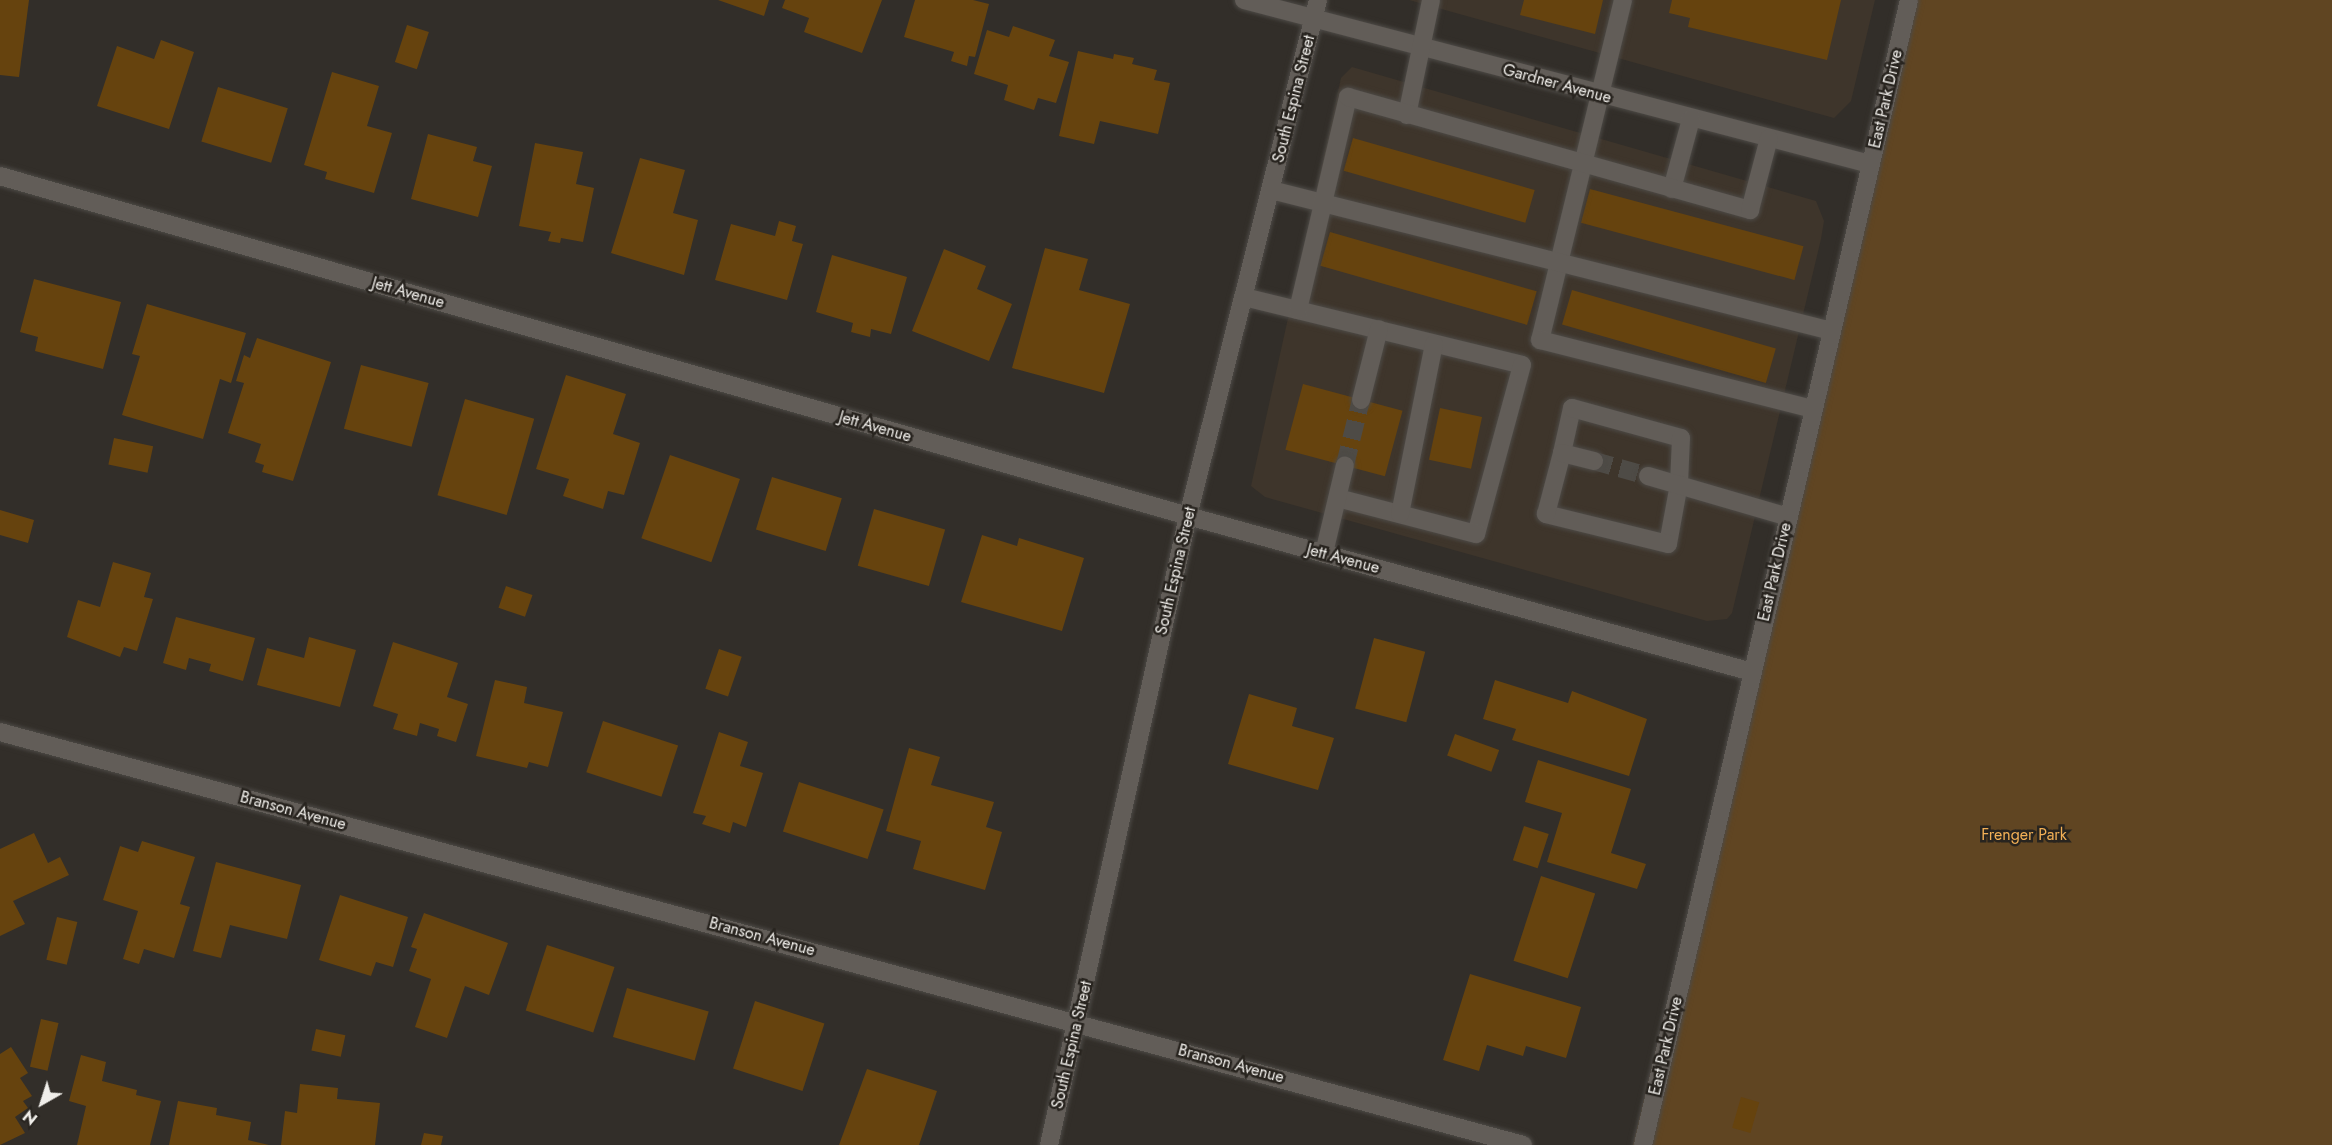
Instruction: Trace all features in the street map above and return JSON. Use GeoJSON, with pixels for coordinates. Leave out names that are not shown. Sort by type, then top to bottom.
{"type":"FeatureCollection","features":[{"type":"Feature","properties":{"kind":"street","name":"Gardner Avenue"},"geometry":{"type":"LineString","coordinates":[[1244,0],[1870,164]]}},
{"type":"Feature","properties":{"kind":"street","name":"South Espina Street"},"geometry":{"type":"LineString","coordinates":[[1049,1145],[1188,516],[1318,0]]}},
{"type":"Feature","properties":{"kind":"street"},"geometry":{"type":"LineString","coordinates":[[1407,115],[1431,0]]}},
{"type":"Feature","properties":{"kind":"street"},"geometry":{"type":"LineString","coordinates":[[1338,498],[1476,534],[1522,365],[1540,339],[1623,0]]}},
{"type":"Feature","properties":{"kind":"street","name":"East Park Drive"},"geometry":{"type":"LineString","coordinates":[[1642,1145],[1909,0]]}},
{"type":"Feature","properties":{"kind":"street"},"geometry":{"type":"LineString","coordinates":[[1298,310],[1348,97],[1583,166],[1750,210],[1769,138]]}},
{"type":"Feature","properties":{"kind":"street"},"geometry":{"type":"LineString","coordinates":[[1672,189],[1691,118]]}},
{"type":"Feature","properties":{"kind":"street","name":"Jett Avenue"},"geometry":{"type":"LineString","coordinates":[[0,176],[1188,516],[1752,672]]}},
{"type":"Feature","properties":{"kind":"street"},"geometry":{"type":"LineString","coordinates":[[1271,190],[1323,201],[1558,264],[1832,331]]}},
{"type":"Feature","properties":{"kind":"street"},"geometry":{"type":"LineString","coordinates":[[1244,297],[1522,365]]}},
{"type":"Feature","properties":{"kind":"street"},"geometry":{"type":"LineString","coordinates":[[1361,400],[1379,329]]}},
{"type":"Feature","properties":{"kind":"street"},"geometry":{"type":"LineString","coordinates":[[1540,339],[1813,409]]}},
{"type":"Feature","properties":{"kind":"street"},"geometry":{"type":"LineString","coordinates":[[1400,514],[1434,344]]}},
{"type":"Feature","properties":{"kind":"street"},"geometry":{"type":"LineString","coordinates":[[1572,408],[1681,438],[1679,484],[1668,544],[1546,514],[1562,453],[1572,408]]}},
{"type":"Feature","properties":{"kind":"street"},"geometry":{"type":"LineString","coordinates":[[1562,453],[1594,461]]}},
{"type":"Feature","properties":{"kind":"street"},"geometry":{"type":"LineString","coordinates":[[1324,553],[1345,465]]}},
{"type":"Feature","properties":{"kind":"street"},"geometry":{"type":"LineString","coordinates":[[1648,476],[1788,517]]}},
{"type":"Feature","properties":{"kind":"street","name":"Branson Avenue"},"geometry":{"type":"LineString","coordinates":[[0,732],[1077,1022],[1523,1145]]}},
{"type":"Feature","properties":{"kind":"shaded area"},"geometry":{"type":"Polygon","coordinates":[[[1409,0],[1875,0],[1851,101],[1834,118],[1409,0]]]}},
{"type":"Feature","properties":{"kind":"shaded area"},"geometry":{"type":"Polygon","coordinates":[[[1352,67],[1816,201],[1824,221],[1821,239],[1732,613],[1727,619],[1707,621],[1265,497],[1251,486],[1341,78],[1352,67]]]}},
{"type":"Feature","properties":{"kind":"green space","name":"Frenger Park"},"geometry":{"type":"Polygon","coordinates":[[[1906,0],[2332,0],[2332,1145],[1633,1145],[1906,0]]]}},
{"type":"Feature","properties":{"kind":"building"},"geometry":{"type":"Polygon","coordinates":[[[0,0],[29,0],[19,77],[0,75],[0,0]]]}},
{"type":"Feature","properties":{"kind":"building"},"geometry":{"type":"Polygon","coordinates":[[[718,0],[769,0],[764,16],[718,0]]]}},
{"type":"Feature","properties":{"kind":"building"},"geometry":{"type":"Polygon","coordinates":[[[785,0],[882,0],[862,53],[804,32],[809,18],[782,8],[785,0]]]}},
{"type":"Feature","properties":{"kind":"building"},"geometry":{"type":"Polygon","coordinates":[[[915,0],[973,0],[989,4],[975,57],[969,56],[967,66],[951,61],[954,52],[904,37],[915,0]]]}},
{"type":"Feature","properties":{"kind":"building"},"geometry":{"type":"Polygon","coordinates":[[[1524,0],[1603,0],[1595,34],[1520,15],[1524,0]]]}},
{"type":"Feature","properties":{"kind":"building"},"geometry":{"type":"Polygon","coordinates":[[[1672,0],[1841,0],[1827,60],[1688,27],[1690,18],[1669,13],[1672,0]]]}},
{"type":"Feature","properties":{"kind":"building"},"geometry":{"type":"Polygon","coordinates":[[[407,25],[429,32],[417,69],[395,62],[407,25]]]}},
{"type":"Feature","properties":{"kind":"building"},"geometry":{"type":"Polygon","coordinates":[[[1013,26],[1055,40],[1049,56],[1069,62],[1056,103],[1038,98],[1034,110],[1004,100],[1008,85],[974,74],[987,30],[1009,37],[1013,26]]]}},
{"type":"Feature","properties":{"kind":"building"},"geometry":{"type":"Polygon","coordinates":[[[161,40],[194,52],[169,129],[97,106],[117,46],[154,59],[161,40]]]}},
{"type":"Feature","properties":{"kind":"building"},"geometry":{"type":"Polygon","coordinates":[[[1078,51],[1113,59],[1114,54],[1134,58],[1132,64],[1157,70],[1154,80],[1170,83],[1158,134],[1100,121],[1094,144],[1059,136],[1078,51]]]}},
{"type":"Feature","properties":{"kind":"building"},"geometry":{"type":"Polygon","coordinates":[[[332,72],[379,86],[367,126],[392,133],[374,193],[325,179],[327,172],[304,165],[332,72]]]}},
{"type":"Feature","properties":{"kind":"building"},"geometry":{"type":"Polygon","coordinates":[[[218,87],[288,108],[271,163],[201,142],[218,87]]]}},
{"type":"Feature","properties":{"kind":"building"},"geometry":{"type":"Polygon","coordinates":[[[428,134],[477,147],[473,161],[492,166],[478,217],[411,199],[428,134]]]}},
{"type":"Feature","properties":{"kind":"building"},"geometry":{"type":"Polygon","coordinates":[[[1353,138],[1535,190],[1525,223],[1344,171],[1353,138]]]}},
{"type":"Feature","properties":{"kind":"building"},"geometry":{"type":"Polygon","coordinates":[[[535,143],[583,152],[576,184],[594,188],[583,242],[561,238],[560,243],[548,241],[551,232],[519,226],[535,143]]]}},
{"type":"Feature","properties":{"kind":"building"},"geometry":{"type":"Polygon","coordinates":[[[640,158],[685,170],[673,213],[698,220],[684,275],[611,253],[640,158]]]}},
{"type":"Feature","properties":{"kind":"building"},"geometry":{"type":"Polygon","coordinates":[[[1590,189],[1803,246],[1794,280],[1581,223],[1590,189]]]}},
{"type":"Feature","properties":{"kind":"building"},"geometry":{"type":"Polygon","coordinates":[[[779,221],[796,226],[792,241],[803,244],[787,300],[715,280],[731,224],[775,236],[779,221]]]}},
{"type":"Feature","properties":{"kind":"building"},"geometry":{"type":"Polygon","coordinates":[[[1330,232],[1537,291],[1527,325],[1320,266],[1330,232]]]}},
{"type":"Feature","properties":{"kind":"building"},"geometry":{"type":"Polygon","coordinates":[[[1045,248],[1088,259],[1079,290],[1130,304],[1104,393],[1012,368],[1045,248]]]}},
{"type":"Feature","properties":{"kind":"building"},"geometry":{"type":"Polygon","coordinates":[[[944,249],[986,266],[977,289],[1012,304],[989,361],[912,331],[944,249]]]}},
{"type":"Feature","properties":{"kind":"building"},"geometry":{"type":"Polygon","coordinates":[[[832,255],[907,277],[891,334],[871,329],[870,337],[851,332],[853,323],[816,312],[832,255]]]}},
{"type":"Feature","properties":{"kind":"building"},"geometry":{"type":"Polygon","coordinates":[[[34,279],[121,302],[103,369],[35,351],[38,337],[20,332],[34,279]]]}},
{"type":"Feature","properties":{"kind":"building"},"geometry":{"type":"Polygon","coordinates":[[[1572,290],[1776,348],[1766,383],[1562,325],[1572,290]]]}},
{"type":"Feature","properties":{"kind":"building"},"geometry":{"type":"Polygon","coordinates":[[[147,304],[246,333],[231,383],[220,379],[203,439],[122,415],[140,356],[132,354],[147,304]]]}},
{"type":"Feature","properties":{"kind":"building"},"geometry":{"type":"Polygon","coordinates":[[[257,338],[331,362],[293,481],[262,472],[264,465],[255,462],[261,444],[228,433],[244,383],[236,381],[244,355],[250,358],[257,338]]]}},
{"type":"Feature","properties":{"kind":"building"},"geometry":{"type":"Polygon","coordinates":[[[361,365],[429,383],[412,447],[344,429],[361,365]]]}},
{"type":"Feature","properties":{"kind":"building"},"geometry":{"type":"Polygon","coordinates":[[[566,375],[626,394],[613,434],[640,443],[624,495],[608,491],[603,509],[563,496],[569,479],[536,469],[566,375]]]}},
{"type":"Feature","properties":{"kind":"building"},"geometry":{"type":"Polygon","coordinates":[[[1303,384],[1402,411],[1385,476],[1285,450],[1303,384]]]}},
{"type":"Feature","properties":{"kind":"building"},"geometry":{"type":"Polygon","coordinates":[[[465,399],[534,419],[507,515],[437,495],[465,399]]]}},
{"type":"Feature","properties":{"kind":"building"},"geometry":{"type":"Polygon","coordinates":[[[1440,408],[1482,417],[1471,469],[1429,460],[1440,408]]]}},
{"type":"Feature","properties":{"kind":"building"},"geometry":{"type":"Polygon","coordinates":[[[114,438],[153,446],[148,473],[108,464],[114,438]]]}},
{"type":"Feature","properties":{"kind":"building"},"geometry":{"type":"Polygon","coordinates":[[[670,455],[740,479],[711,562],[641,538],[670,455]]]}},
{"type":"Feature","properties":{"kind":"building"},"geometry":{"type":"Polygon","coordinates":[[[772,477],[842,498],[826,551],[756,530],[772,477]]]}},
{"type":"Feature","properties":{"kind":"building"},"geometry":{"type":"Polygon","coordinates":[[[874,509],[945,529],[929,586],[858,566],[874,509]]]}},
{"type":"Feature","properties":{"kind":"building"},"geometry":{"type":"Polygon","coordinates":[[[0,510],[34,520],[28,543],[0,535],[0,510]]]}},
{"type":"Feature","properties":{"kind":"building"},"geometry":{"type":"Polygon","coordinates":[[[982,535],[1017,546],[1019,538],[1084,558],[1062,631],[961,602],[982,535]]]}},
{"type":"Feature","properties":{"kind":"building"},"geometry":{"type":"Polygon","coordinates":[[[113,562],[151,573],[144,597],[153,599],[137,651],[124,647],[120,657],[67,637],[78,600],[100,607],[113,562]]]}},
{"type":"Feature","properties":{"kind":"building"},"geometry":{"type":"Polygon","coordinates":[[[506,586],[532,595],[525,617],[499,608],[506,586]]]}},
{"type":"Feature","properties":{"kind":"building"},"geometry":{"type":"Polygon","coordinates":[[[176,617],[255,638],[243,681],[209,671],[211,664],[189,658],[186,670],[163,663],[176,617]]]}},
{"type":"Feature","properties":{"kind":"building"},"geometry":{"type":"Polygon","coordinates":[[[309,637],[356,650],[340,707],[257,685],[267,648],[304,658],[309,637]]]}},
{"type":"Feature","properties":{"kind":"building"},"geometry":{"type":"Polygon","coordinates":[[[1374,638],[1425,652],[1406,722],[1355,709],[1374,638]]]}},
{"type":"Feature","properties":{"kind":"building"},"geometry":{"type":"Polygon","coordinates":[[[393,642],[458,663],[447,697],[468,704],[456,742],[437,736],[439,729],[420,723],[417,736],[393,729],[398,714],[373,706],[393,642]]]}},
{"type":"Feature","properties":{"kind":"building"},"geometry":{"type":"Polygon","coordinates":[[[719,649],[742,657],[728,697],[705,689],[719,649]]]}},
{"type":"Feature","properties":{"kind":"building"},"geometry":{"type":"Polygon","coordinates":[[[495,680],[527,687],[524,703],[563,712],[548,767],[529,762],[527,768],[476,756],[495,680]]]}},
{"type":"Feature","properties":{"kind":"building"},"geometry":{"type":"Polygon","coordinates":[[[1495,680],[1568,703],[1572,691],[1647,719],[1629,776],[1512,740],[1516,729],[1483,719],[1495,680]]]}},
{"type":"Feature","properties":{"kind":"building"},"geometry":{"type":"Polygon","coordinates":[[[1249,694],[1297,708],[1292,726],[1334,738],[1318,790],[1228,764],[1249,694]]]}},
{"type":"Feature","properties":{"kind":"building"},"geometry":{"type":"Polygon","coordinates":[[[603,721],[678,745],[661,797],[586,772],[603,721]]]}},
{"type":"Feature","properties":{"kind":"building"},"geometry":{"type":"Polygon","coordinates":[[[719,732],[748,742],[740,766],[763,773],[746,827],[733,822],[730,833],[702,824],[706,816],[693,813],[719,732]]]}},
{"type":"Feature","properties":{"kind":"building"},"geometry":{"type":"Polygon","coordinates":[[[1455,734],[1499,750],[1491,772],[1447,756],[1455,734]]]}},
{"type":"Feature","properties":{"kind":"building"},"geometry":{"type":"Polygon","coordinates":[[[909,748],[940,757],[931,785],[994,802],[986,827],[1002,832],[985,890],[913,869],[921,841],[886,831],[909,748]]]}},
{"type":"Feature","properties":{"kind":"building"},"geometry":{"type":"Polygon","coordinates":[[[1538,760],[1631,789],[1611,853],[1646,864],[1637,889],[1547,862],[1562,813],[1525,802],[1538,760]]]}},
{"type":"Feature","properties":{"kind":"building"},"geometry":{"type":"Polygon","coordinates":[[[799,782],[884,810],[868,859],[783,831],[799,782]]]}},
{"type":"Feature","properties":{"kind":"building"},"geometry":{"type":"Polygon","coordinates":[[[1524,826],[1549,834],[1538,868],[1513,860],[1524,826]]]}},
{"type":"Feature","properties":{"kind":"building"},"geometry":{"type":"Polygon","coordinates":[[[34,833],[48,863],[60,857],[69,875],[13,901],[25,924],[0,936],[0,849],[34,833]]]}},
{"type":"Feature","properties":{"kind":"building"},"geometry":{"type":"Polygon","coordinates":[[[142,841],[195,857],[180,904],[190,907],[174,958],[144,949],[139,964],[123,959],[138,911],[103,900],[120,846],[138,852],[142,841]]]}},
{"type":"Feature","properties":{"kind":"building"},"geometry":{"type":"Polygon","coordinates":[[[216,862],[301,885],[287,939],[230,925],[221,958],[193,951],[216,862]]]}},
{"type":"Feature","properties":{"kind":"building"},"geometry":{"type":"Polygon","coordinates":[[[1541,876],[1595,894],[1568,978],[1513,961],[1541,876]]]}},
{"type":"Feature","properties":{"kind":"building"},"geometry":{"type":"Polygon","coordinates":[[[340,895],[408,917],[393,967],[376,962],[371,976],[319,960],[340,895]]]}},
{"type":"Feature","properties":{"kind":"building"},"geometry":{"type":"Polygon","coordinates":[[[424,913],[508,943],[489,995],[465,986],[447,1038],[415,1027],[431,979],[409,971],[417,949],[411,947],[424,913]]]}},
{"type":"Feature","properties":{"kind":"building"},"geometry":{"type":"Polygon","coordinates":[[[57,917],[77,922],[67,965],[46,960],[57,917]]]}},
{"type":"Feature","properties":{"kind":"building"},"geometry":{"type":"Polygon","coordinates":[[[547,945],[615,967],[593,1033],[526,1011],[547,945]]]}},
{"type":"Feature","properties":{"kind":"building"},"geometry":{"type":"Polygon","coordinates":[[[1470,974],[1581,1007],[1566,1058],[1526,1046],[1523,1056],[1487,1045],[1479,1071],[1443,1060],[1470,974]]]}},
{"type":"Feature","properties":{"kind":"building"},"geometry":{"type":"Polygon","coordinates":[[[627,988],[709,1011],[695,1060],[613,1037],[627,988]]]}},
{"type":"Feature","properties":{"kind":"building"},"geometry":{"type":"Polygon","coordinates":[[[755,1001],[824,1024],[802,1091],[733,1069],[755,1001]]]}},
{"type":"Feature","properties":{"kind":"building"},"geometry":{"type":"Polygon","coordinates":[[[41,1019],[59,1023],[48,1071],[30,1067],[41,1019]]]}},
{"type":"Feature","properties":{"kind":"building"},"geometry":{"type":"Polygon","coordinates":[[[316,1029],[345,1035],[341,1057],[311,1051],[316,1029]]]}},
{"type":"Feature","properties":{"kind":"building"},"geometry":{"type":"Polygon","coordinates":[[[11,1047],[28,1073],[20,1078],[32,1096],[23,1101],[28,1108],[15,1117],[25,1133],[0,1145],[0,1054],[11,1047]]]}},
{"type":"Feature","properties":{"kind":"building"},"geometry":{"type":"Polygon","coordinates":[[[81,1055],[106,1062],[102,1081],[137,1090],[136,1095],[161,1101],[150,1145],[77,1145],[86,1106],[69,1101],[81,1055]]]}},
{"type":"Feature","properties":{"kind":"building"},"geometry":{"type":"Polygon","coordinates":[[[867,1069],[937,1091],[919,1145],[839,1145],[867,1069]]]}},
{"type":"Feature","properties":{"kind":"building"},"geometry":{"type":"Polygon","coordinates":[[[300,1084],[338,1088],[337,1099],[380,1103],[375,1145],[281,1145],[285,1111],[297,1113],[300,1084]]]}},
{"type":"Feature","properties":{"kind":"building"},"geometry":{"type":"Polygon","coordinates":[[[1741,1097],[1759,1102],[1750,1133],[1732,1128],[1741,1097]]]}},
{"type":"Feature","properties":{"kind":"building"},"geometry":{"type":"Polygon","coordinates":[[[178,1101],[217,1108],[216,1115],[251,1122],[248,1140],[269,1145],[169,1145],[178,1101]]]}},
{"type":"Feature","properties":{"kind":"building"},"geometry":{"type":"Polygon","coordinates":[[[424,1133],[443,1136],[441,1145],[421,1145],[424,1133]]]}},
{"type":"Feature","properties":{"kind":"tunnel"},"geometry":{"type":"LineString","coordinates":[[1345,465],[1361,400]]}},
{"type":"Feature","properties":{"kind":"tunnel"},"geometry":{"type":"LineString","coordinates":[[1594,461],[1648,476]]}}]}
